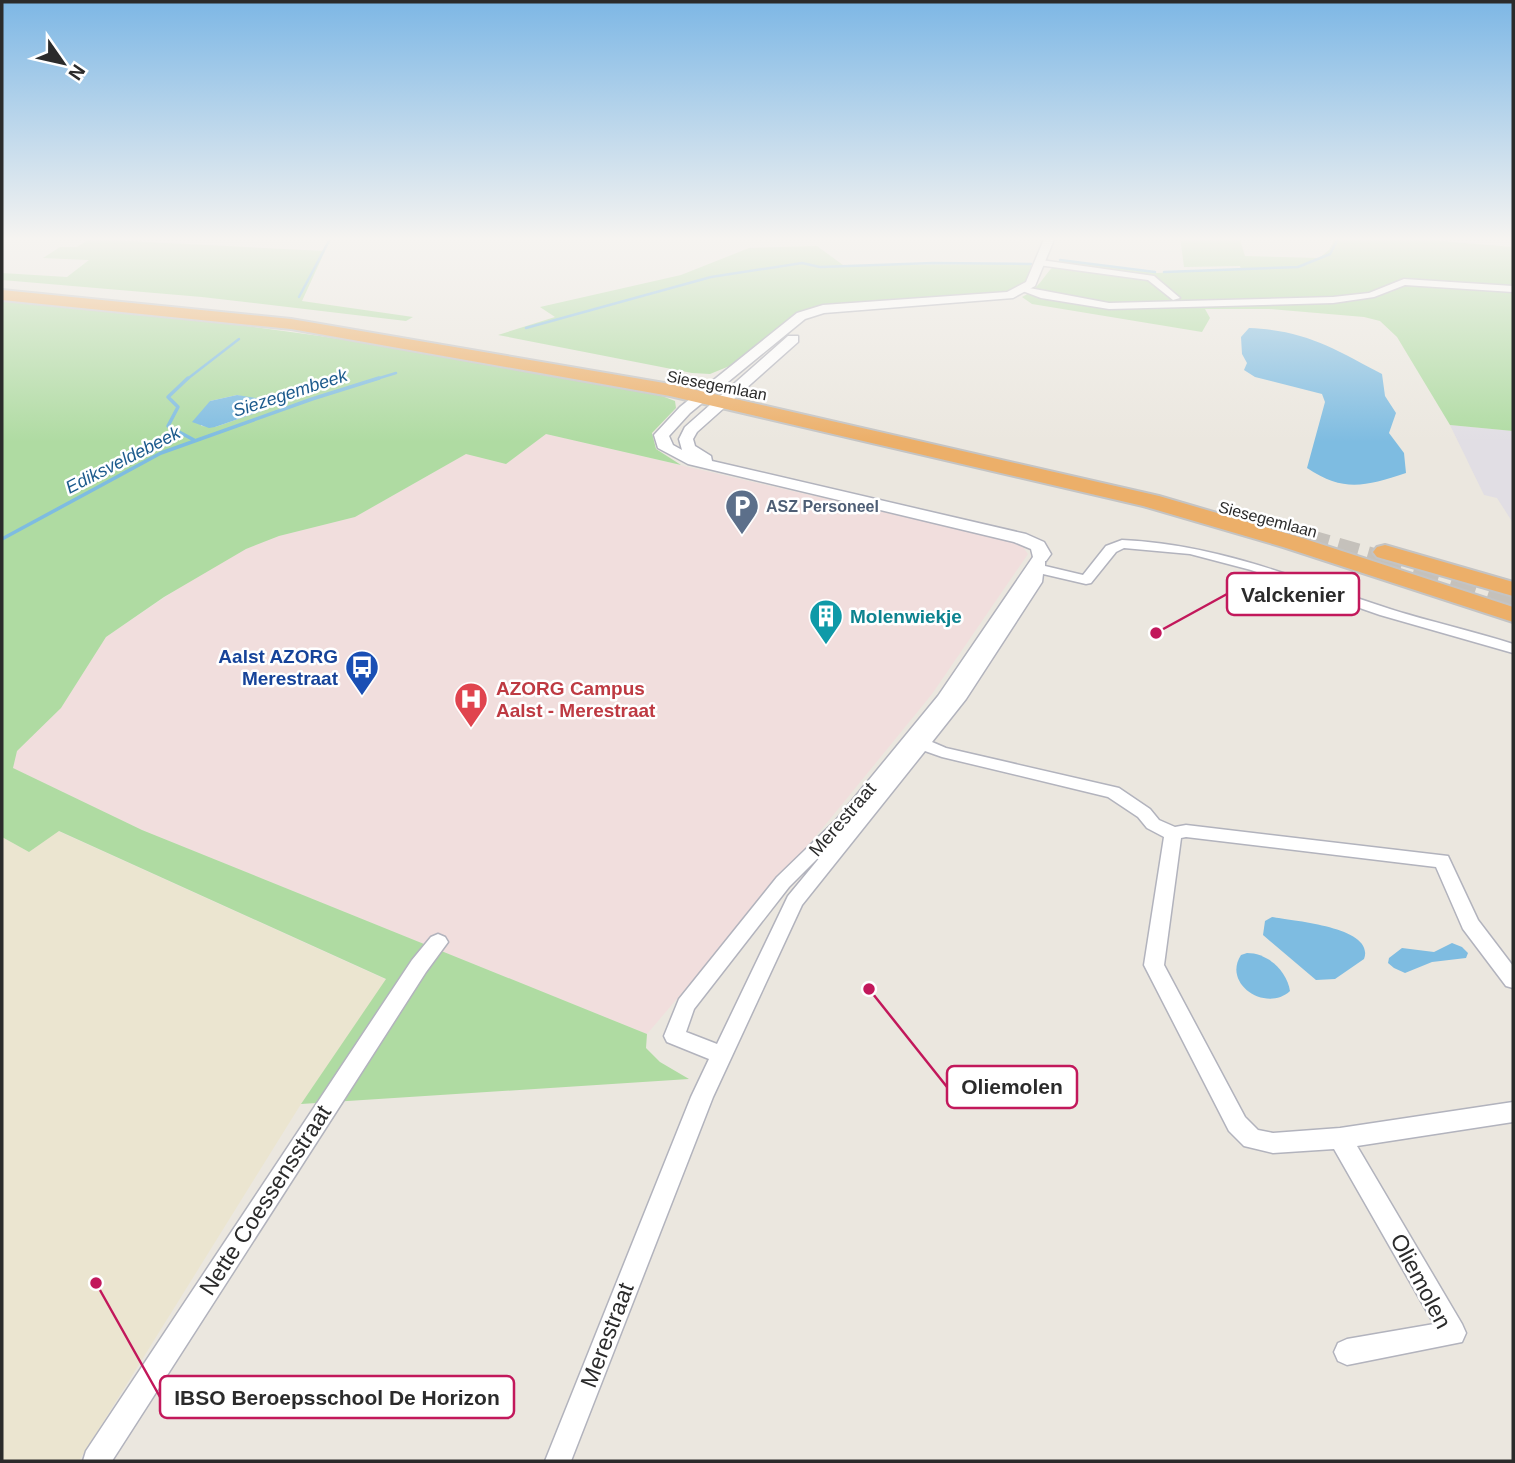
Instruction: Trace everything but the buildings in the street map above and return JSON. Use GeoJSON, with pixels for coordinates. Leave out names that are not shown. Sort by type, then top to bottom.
{"type":"FeatureCollection","features":[{"type":"Feature","properties":{"kind":"highway","name":"Siesegemlaan"},"geometry":{"type":"LineString","coordinates":[[104,305],[291,324],[580,372],[701,397],[726,392],[1151,501],[1291,542],[1513,615]]}},
{"type":"Feature","properties":{"kind":"highway","name":"Siesegemlaan"},"geometry":{"type":"LineString","coordinates":[[210,305],[307,316],[508,346],[726,392],[853,414],[1110,477],[1513,589]]}},
{"type":"Feature","properties":{"kind":"street"},"geometry":{"type":"LineString","coordinates":[[728,468],[688,448],[686,439],[690,430],[802,316],[823,309],[868,305]]}},
{"type":"Feature","properties":{"kind":"street"},"geometry":{"type":"LineString","coordinates":[[1184,305],[1197,318]]}},
{"type":"Feature","properties":{"kind":"street"},"geometry":{"type":"LineString","coordinates":[[726,392],[825,313],[856,306]]}},
{"type":"Feature","properties":{"kind":"street"},"geometry":{"type":"LineString","coordinates":[[701,397],[663,430],[662,442],[671,452],[681,457],[1020,538],[1038,546],[1042,554],[1036,564],[1086,580],[1111,549],[1122,544],[1201,551],[1423,624],[1463,632],[1513,649]]}},
{"type":"Feature","properties":{"kind":"street","name":"Merestraat"},"geometry":{"type":"LineString","coordinates":[[558,1461],[702,1097],[795,901],[961,696],[1035,582],[1036,564]]}},
{"type":"Feature","properties":{"kind":"street","name":"Merestraat"},"geometry":{"type":"LineString","coordinates":[[723,1055],[674,1036],[686,1005],[783,882],[842,824],[943,699],[1036,564]]}},
{"type":"Feature","properties":{"kind":"street"},"geometry":{"type":"LineString","coordinates":[[923,744],[942,752],[1113,792],[1144,813],[1153,824],[1174,834],[1186,831],[1443,861],[1470,925],[1513,980]]}},
{"type":"Feature","properties":{"kind":"street"},"geometry":{"type":"LineString","coordinates":[[1174,834],[1154,965],[1237,1124],[1247,1136],[1262,1143],[1340,1138],[1513,1112]]}},
{"type":"Feature","properties":{"kind":"street","name":"Nette Coessensstraat"},"geometry":{"type":"LineString","coordinates":[[96,1461],[419,966],[438,942]]}},
{"type":"Feature","properties":{"kind":"street","name":"Oliemolen"},"geometry":{"type":"LineString","coordinates":[[1340,1138],[1453,1333],[1347,1352]]}},
{"type":"Feature","properties":{"kind":"shaded area"},"geometry":{"type":"Polygon","coordinates":[[[1450,425],[1513,431],[1513,523],[1497,498],[1484,495],[1450,425]]]}},
{"type":"Feature","properties":{"kind":"shaded area","name":"AZORG Campus Aalst - Merestraat"},"geometry":{"type":"Polygon","coordinates":[[[546,434],[1009,541],[1023,547],[1028,554],[932,694],[826,824],[647,1034],[142,830],[13,768],[17,751],[61,708],[106,637],[189,581],[246,549],[279,536],[355,517],[466,454],[506,464],[546,434]]]}},
{"type":"Feature","properties":{"kind":"shaded area"},"geometry":{"type":"Polygon","coordinates":[[[58,831],[387,980],[301,1104],[79,1461],[2,1461],[2,837],[29,852],[58,831]]]}},
{"type":"Feature","properties":{"kind":"green space"},"geometry":{"type":"Polygon","coordinates":[[[2,305],[53,305],[251,326],[498,365],[662,396],[675,401],[676,408],[652,433],[656,449],[681,465],[546,434],[506,464],[466,454],[355,517],[279,536],[246,549],[164,597],[106,637],[61,708],[17,751],[13,768],[142,830],[647,1034],[646,1048],[660,1062],[689,1079],[301,1104],[386,979],[59,831],[29,852],[2,837],[2,305]],[[237,395],[210,401],[201,426],[215,427],[262,411],[264,402],[237,395]]]}},
{"type":"Feature","properties":{"kind":"green space"},"geometry":{"type":"Polygon","coordinates":[[[272,305],[332,305],[413,317],[406,321],[272,305]]]}},
{"type":"Feature","properties":{"kind":"green space"},"geometry":{"type":"Polygon","coordinates":[[[882,305],[796,314],[732,365],[710,374],[692,373],[498,335],[555,317],[540,307],[882,305]]]}},
{"type":"Feature","properties":{"kind":"green space"},"geometry":{"type":"Polygon","coordinates":[[[1040,305],[1513,305],[1513,431],[1450,425],[1397,337],[1380,321],[1364,317],[1269,309],[1205,309],[1210,318],[1202,332],[1040,305]]]}},
{"type":"Feature","properties":{"kind":"water"},"geometry":{"type":"Polygon","coordinates":[[[1249,328],[1287,333],[1319,342],[1382,374],[1385,396],[1396,413],[1389,433],[1404,453],[1406,473],[1355,485],[1333,481],[1307,468],[1325,402],[1322,394],[1255,377],[1244,370],[1247,363],[1242,354],[1241,337],[1249,328]]]}},
{"type":"Feature","properties":{"kind":"water"},"geometry":{"type":"Polygon","coordinates":[[[237,395],[262,399],[264,408],[215,427],[209,428],[192,422],[210,401],[237,395]]]}},
{"type":"Feature","properties":{"kind":"water"},"geometry":{"type":"Polygon","coordinates":[[[1272,917],[1346,933],[1358,940],[1364,948],[1364,959],[1335,979],[1316,980],[1263,935],[1265,921],[1272,917]]]}},
{"type":"Feature","properties":{"kind":"water"},"geometry":{"type":"Polygon","coordinates":[[[1452,943],[1468,953],[1466,958],[1432,962],[1405,973],[1388,963],[1389,958],[1402,948],[1434,952],[1452,943]]]}},
{"type":"Feature","properties":{"kind":"water"},"geometry":{"type":"Polygon","coordinates":[[[1247,953],[1262,956],[1281,970],[1290,991],[1270,999],[1249,992],[1237,976],[1241,955],[1247,953]]]}},
{"type":"Feature","properties":{"kind":"waterway","name":"Siezegembeek"},"geometry":{"type":"LineString","coordinates":[[526,328],[608,305]]}},
{"type":"Feature","properties":{"kind":"waterway","name":"Ediksveldebeek"},"geometry":{"type":"LineString","coordinates":[[186,380],[239,339]]}},
{"type":"Feature","properties":{"kind":"waterway","name":"Siezegembeek"},"geometry":{"type":"LineString","coordinates":[[373,380],[396,373]]}},
{"type":"Feature","properties":{"kind":"waterway","name":"Ediksveldebeek"},"geometry":{"type":"LineString","coordinates":[[188,378],[168,397],[178,407],[168,426],[194,440]]}},
{"type":"Feature","properties":{"kind":"waterway","name":"Ediksveldebeek"},"geometry":{"type":"LineString","coordinates":[[2,539],[161,453],[379,378]]}},
{"type":"Feature","properties":{"kind":"tunnel"},"geometry":{"type":"LineString","coordinates":[[1218,514],[1382,561]]}},
{"type":"Feature","properties":{"kind":"tunnel"},"geometry":{"type":"LineString","coordinates":[[1376,560],[1513,603]]}},
{"type":"Feature","properties":{"kind":"place","name":"ASZ Personeel"},"geometry":{"type":"Point","coordinates":[742,536]}},
{"type":"Feature","properties":{"kind":"place","name":"Valckenier"},"geometry":{"type":"Point","coordinates":[1156,633]}},
{"type":"Feature","properties":{"kind":"place","name":"Molenwiekje"},"geometry":{"type":"Point","coordinates":[826,646]}},
{"type":"Feature","properties":{"kind":"place","name":"Aalst AZORG Merestraat"},"geometry":{"type":"Point","coordinates":[362,697]}},
{"type":"Feature","properties":{"kind":"place","name":"AZORG Campus Aalst - Merestraat"},"geometry":{"type":"Point","coordinates":[471,729]}},
{"type":"Feature","properties":{"kind":"place","name":"Oliemolen"},"geometry":{"type":"Point","coordinates":[869,989]}},
{"type":"Feature","properties":{"kind":"place","name":"IBSO Beroepsschool De Horizon"},"geometry":{"type":"Point","coordinates":[96,1283]}}]}
